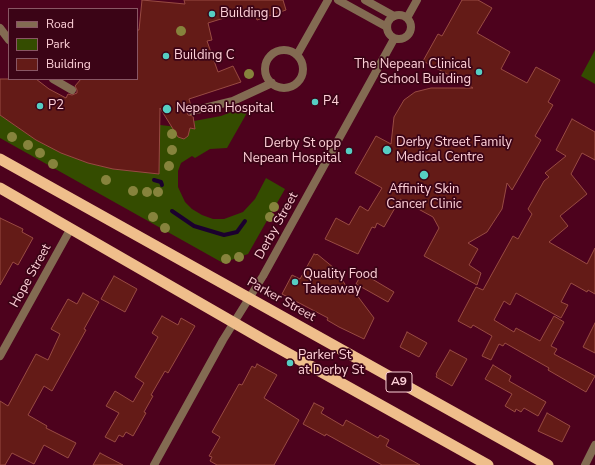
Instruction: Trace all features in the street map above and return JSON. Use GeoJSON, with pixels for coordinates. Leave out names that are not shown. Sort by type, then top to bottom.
{"type":"FeatureCollection","features":[{"type":"Feature","properties":{"kind":"highway","name":"Parker Street"},"geometry":{"type":"LineString","coordinates":[[0,159],[548,465]]}},
{"type":"Feature","properties":{"kind":"highway","name":"A9"},"geometry":{"type":"LineString","coordinates":[[0,188],[234,323],[488,465]]}},
{"type":"Feature","properties":{"kind":"street"},"geometry":{"type":"LineString","coordinates":[[297,55],[328,0]]}},
{"type":"Feature","properties":{"kind":"street"},"geometry":{"type":"LineString","coordinates":[[338,0],[387,27]]}},
{"type":"Feature","properties":{"kind":"street"},"geometry":{"type":"LineString","coordinates":[[365,0],[394,16],[399,15],[407,18],[411,24],[410,32],[402,39],[394,39],[389,34],[387,27],[389,21],[394,16]]}},
{"type":"Feature","properties":{"kind":"street"},"geometry":{"type":"LineString","coordinates":[[407,18],[417,0]]}},
{"type":"Feature","properties":{"kind":"street"},"geometry":{"type":"LineString","coordinates":[[0,28],[8,39]]}},
{"type":"Feature","properties":{"kind":"street","name":"Derby Street"},"geometry":{"type":"LineString","coordinates":[[154,465],[394,39]]}},
{"type":"Feature","properties":{"kind":"street"},"geometry":{"type":"LineString","coordinates":[[286,51],[297,55],[303,65],[302,77],[298,82],[288,88],[282,88],[272,83],[268,78],[266,67],[271,56],[275,53],[286,51]]}},
{"type":"Feature","properties":{"kind":"street"},"geometry":{"type":"LineString","coordinates":[[55,80],[72,90]]}},
{"type":"Feature","properties":{"kind":"street"},"geometry":{"type":"LineString","coordinates":[[192,111],[233,101],[272,83]]}},
{"type":"Feature","properties":{"kind":"street","name":"Hope Street"},"geometry":{"type":"LineString","coordinates":[[0,356],[71,228]]}},
{"type":"Feature","properties":{"kind":"street"},"geometry":{"type":"LineString","coordinates":[[585,465],[595,445]]}},
{"type":"Feature","properties":{"kind":"green space"},"geometry":{"type":"Polygon","coordinates":[[[595,50],[595,84],[581,76],[595,50]]]}},
{"type":"Feature","properties":{"kind":"green space"},"geometry":{"type":"Polygon","coordinates":[[[252,104],[227,148],[210,149],[195,158],[192,156],[181,163],[178,171],[178,187],[185,202],[192,209],[213,219],[224,219],[243,212],[255,199],[266,178],[285,189],[248,254],[223,263],[0,138],[0,115],[36,140],[61,153],[88,163],[113,169],[159,174],[160,125],[195,129],[194,121],[221,116],[252,104]]]}},
{"type":"Feature","properties":{"kind":"building"},"geometry":{"type":"Polygon","coordinates":[[[142,0],[185,4],[184,0],[283,0],[286,10],[257,20],[253,9],[208,23],[212,40],[207,41],[218,72],[233,66],[241,82],[189,99],[191,106],[187,112],[188,115],[193,116],[195,129],[190,128],[188,136],[184,139],[178,137],[160,108],[159,174],[113,169],[88,163],[61,153],[36,140],[0,115],[0,79],[37,80],[49,89],[66,98],[68,94],[72,95],[77,93],[75,86],[80,80],[138,80],[139,30],[142,0]]]}},
{"type":"Feature","properties":{"kind":"building"},"geometry":{"type":"Polygon","coordinates":[[[462,0],[478,0],[492,8],[477,33],[510,52],[501,69],[527,83],[536,67],[560,80],[548,102],[553,105],[535,136],[541,140],[512,190],[507,183],[502,209],[487,232],[468,243],[478,249],[469,265],[481,273],[477,285],[424,256],[439,228],[433,217],[400,199],[384,227],[377,223],[375,228],[372,227],[358,254],[325,239],[336,218],[349,225],[360,206],[368,211],[382,188],[355,173],[376,136],[391,144],[394,117],[404,100],[415,92],[431,88],[473,88],[423,61],[438,34],[442,36],[462,0]]]}},
{"type":"Feature","properties":{"kind":"building"},"geometry":{"type":"Polygon","coordinates":[[[572,119],[595,132],[595,160],[582,153],[571,174],[587,194],[560,216],[568,226],[549,242],[587,264],[595,248],[595,294],[588,290],[587,292],[571,283],[561,302],[568,305],[561,318],[516,293],[510,305],[504,301],[494,320],[514,332],[516,328],[540,341],[554,316],[564,322],[551,346],[557,349],[554,354],[595,376],[586,392],[548,370],[549,368],[505,343],[503,346],[499,344],[491,360],[482,356],[492,336],[473,325],[471,328],[458,321],[476,287],[483,290],[513,236],[518,239],[532,214],[528,209],[544,181],[549,177],[545,173],[566,156],[556,150],[572,119]]]}},
{"type":"Feature","properties":{"kind":"building"},"geometry":{"type":"Polygon","coordinates":[[[0,218],[23,229],[22,232],[33,238],[18,265],[13,262],[0,285],[0,218]]]}},
{"type":"Feature","properties":{"kind":"building"},"geometry":{"type":"Polygon","coordinates":[[[314,254],[317,254],[334,268],[351,293],[353,290],[374,318],[364,339],[339,327],[327,320],[328,318],[282,294],[292,275],[300,279],[314,254]]]}},
{"type":"Feature","properties":{"kind":"building"},"geometry":{"type":"Polygon","coordinates":[[[362,273],[394,292],[388,302],[356,284],[362,273]]]}},
{"type":"Feature","properties":{"kind":"building"},"geometry":{"type":"Polygon","coordinates":[[[114,276],[137,289],[125,312],[101,299],[114,276]]]}},
{"type":"Feature","properties":{"kind":"building"},"geometry":{"type":"Polygon","coordinates":[[[83,293],[99,302],[84,329],[86,330],[52,391],[44,386],[28,415],[47,426],[46,428],[76,443],[68,458],[44,445],[34,464],[12,453],[5,465],[0,465],[0,401],[8,406],[36,354],[48,360],[60,334],[51,329],[68,299],[77,304],[83,293]]]}},
{"type":"Feature","properties":{"kind":"building"},"geometry":{"type":"Polygon","coordinates":[[[162,316],[178,325],[181,318],[195,326],[168,373],[165,371],[151,395],[153,396],[144,412],[146,413],[133,436],[126,432],[123,437],[119,435],[115,442],[105,437],[119,413],[106,406],[115,391],[133,402],[144,383],[135,377],[158,337],[152,333],[162,316]]]}},
{"type":"Feature","properties":{"kind":"building"},"geometry":{"type":"Polygon","coordinates":[[[595,323],[595,353],[583,347],[595,323]]]}},
{"type":"Feature","properties":{"kind":"building"},"geometry":{"type":"Polygon","coordinates":[[[407,332],[427,343],[419,357],[400,347],[407,332]]]}},
{"type":"Feature","properties":{"kind":"building"},"geometry":{"type":"Polygon","coordinates":[[[450,350],[467,359],[452,386],[436,377],[436,374],[450,350]]]}},
{"type":"Feature","properties":{"kind":"building"},"geometry":{"type":"Polygon","coordinates":[[[257,364],[277,375],[264,398],[299,420],[274,465],[217,465],[210,461],[212,457],[209,456],[220,437],[212,432],[239,384],[242,385],[252,366],[255,368],[257,364]]]}},
{"type":"Feature","properties":{"kind":"building"},"geometry":{"type":"Polygon","coordinates":[[[493,365],[511,376],[509,381],[546,402],[538,416],[524,408],[521,412],[516,409],[515,412],[505,406],[512,394],[485,379],[493,365]]]}},
{"type":"Feature","properties":{"kind":"building"},"geometry":{"type":"Polygon","coordinates":[[[314,403],[324,408],[321,413],[343,426],[346,420],[378,438],[380,435],[389,440],[386,446],[420,465],[382,465],[326,434],[325,436],[303,424],[314,403]]]}},
{"type":"Feature","properties":{"kind":"building"},"geometry":{"type":"Polygon","coordinates":[[[547,413],[570,426],[562,442],[538,431],[547,413]]]}},
{"type":"Feature","properties":{"kind":"building"},"geometry":{"type":"Polygon","coordinates":[[[100,453],[123,465],[93,465],[100,453]]]}},
{"type":"Feature","properties":{"kind":"waterway"},"geometry":{"type":"LineString","coordinates":[[154,180],[161,182],[162,185]]}},
{"type":"Feature","properties":{"kind":"waterway"},"geometry":{"type":"LineString","coordinates":[[172,211],[194,226],[224,235],[237,232],[245,221]]}},
{"type":"Feature","properties":{"kind":"place","name":"Building D"},"geometry":{"type":"Point","coordinates":[212,14]}},
{"type":"Feature","properties":{"kind":"place","name":"Building C"},"geometry":{"type":"Point","coordinates":[166,56]}},
{"type":"Feature","properties":{"kind":"place","name":"The Nepean Clinical School Building"},"geometry":{"type":"Point","coordinates":[479,72]}},
{"type":"Feature","properties":{"kind":"place","name":"P4"},"geometry":{"type":"Point","coordinates":[315,102]}},
{"type":"Feature","properties":{"kind":"place","name":"P2"},"geometry":{"type":"Point","coordinates":[40,106]}},
{"type":"Feature","properties":{"kind":"place","name":"Nepean Hospital"},"geometry":{"type":"Point","coordinates":[167,109]}},
{"type":"Feature","properties":{"kind":"place","name":"Derby Street Family Medical Centre"},"geometry":{"type":"Point","coordinates":[387,150]}},
{"type":"Feature","properties":{"kind":"place","name":"Derby St opp Nepean Hospital"},"geometry":{"type":"Point","coordinates":[349,151]}},
{"type":"Feature","properties":{"kind":"place","name":"Affinity Skin Cancer Clinic"},"geometry":{"type":"Point","coordinates":[424,175]}},
{"type":"Feature","properties":{"kind":"place","name":"Quality Food Takeaway"},"geometry":{"type":"Point","coordinates":[295,282]}},
{"type":"Feature","properties":{"kind":"place","name":"Parker St at Derby St"},"geometry":{"type":"Point","coordinates":[290,363]}}]}
